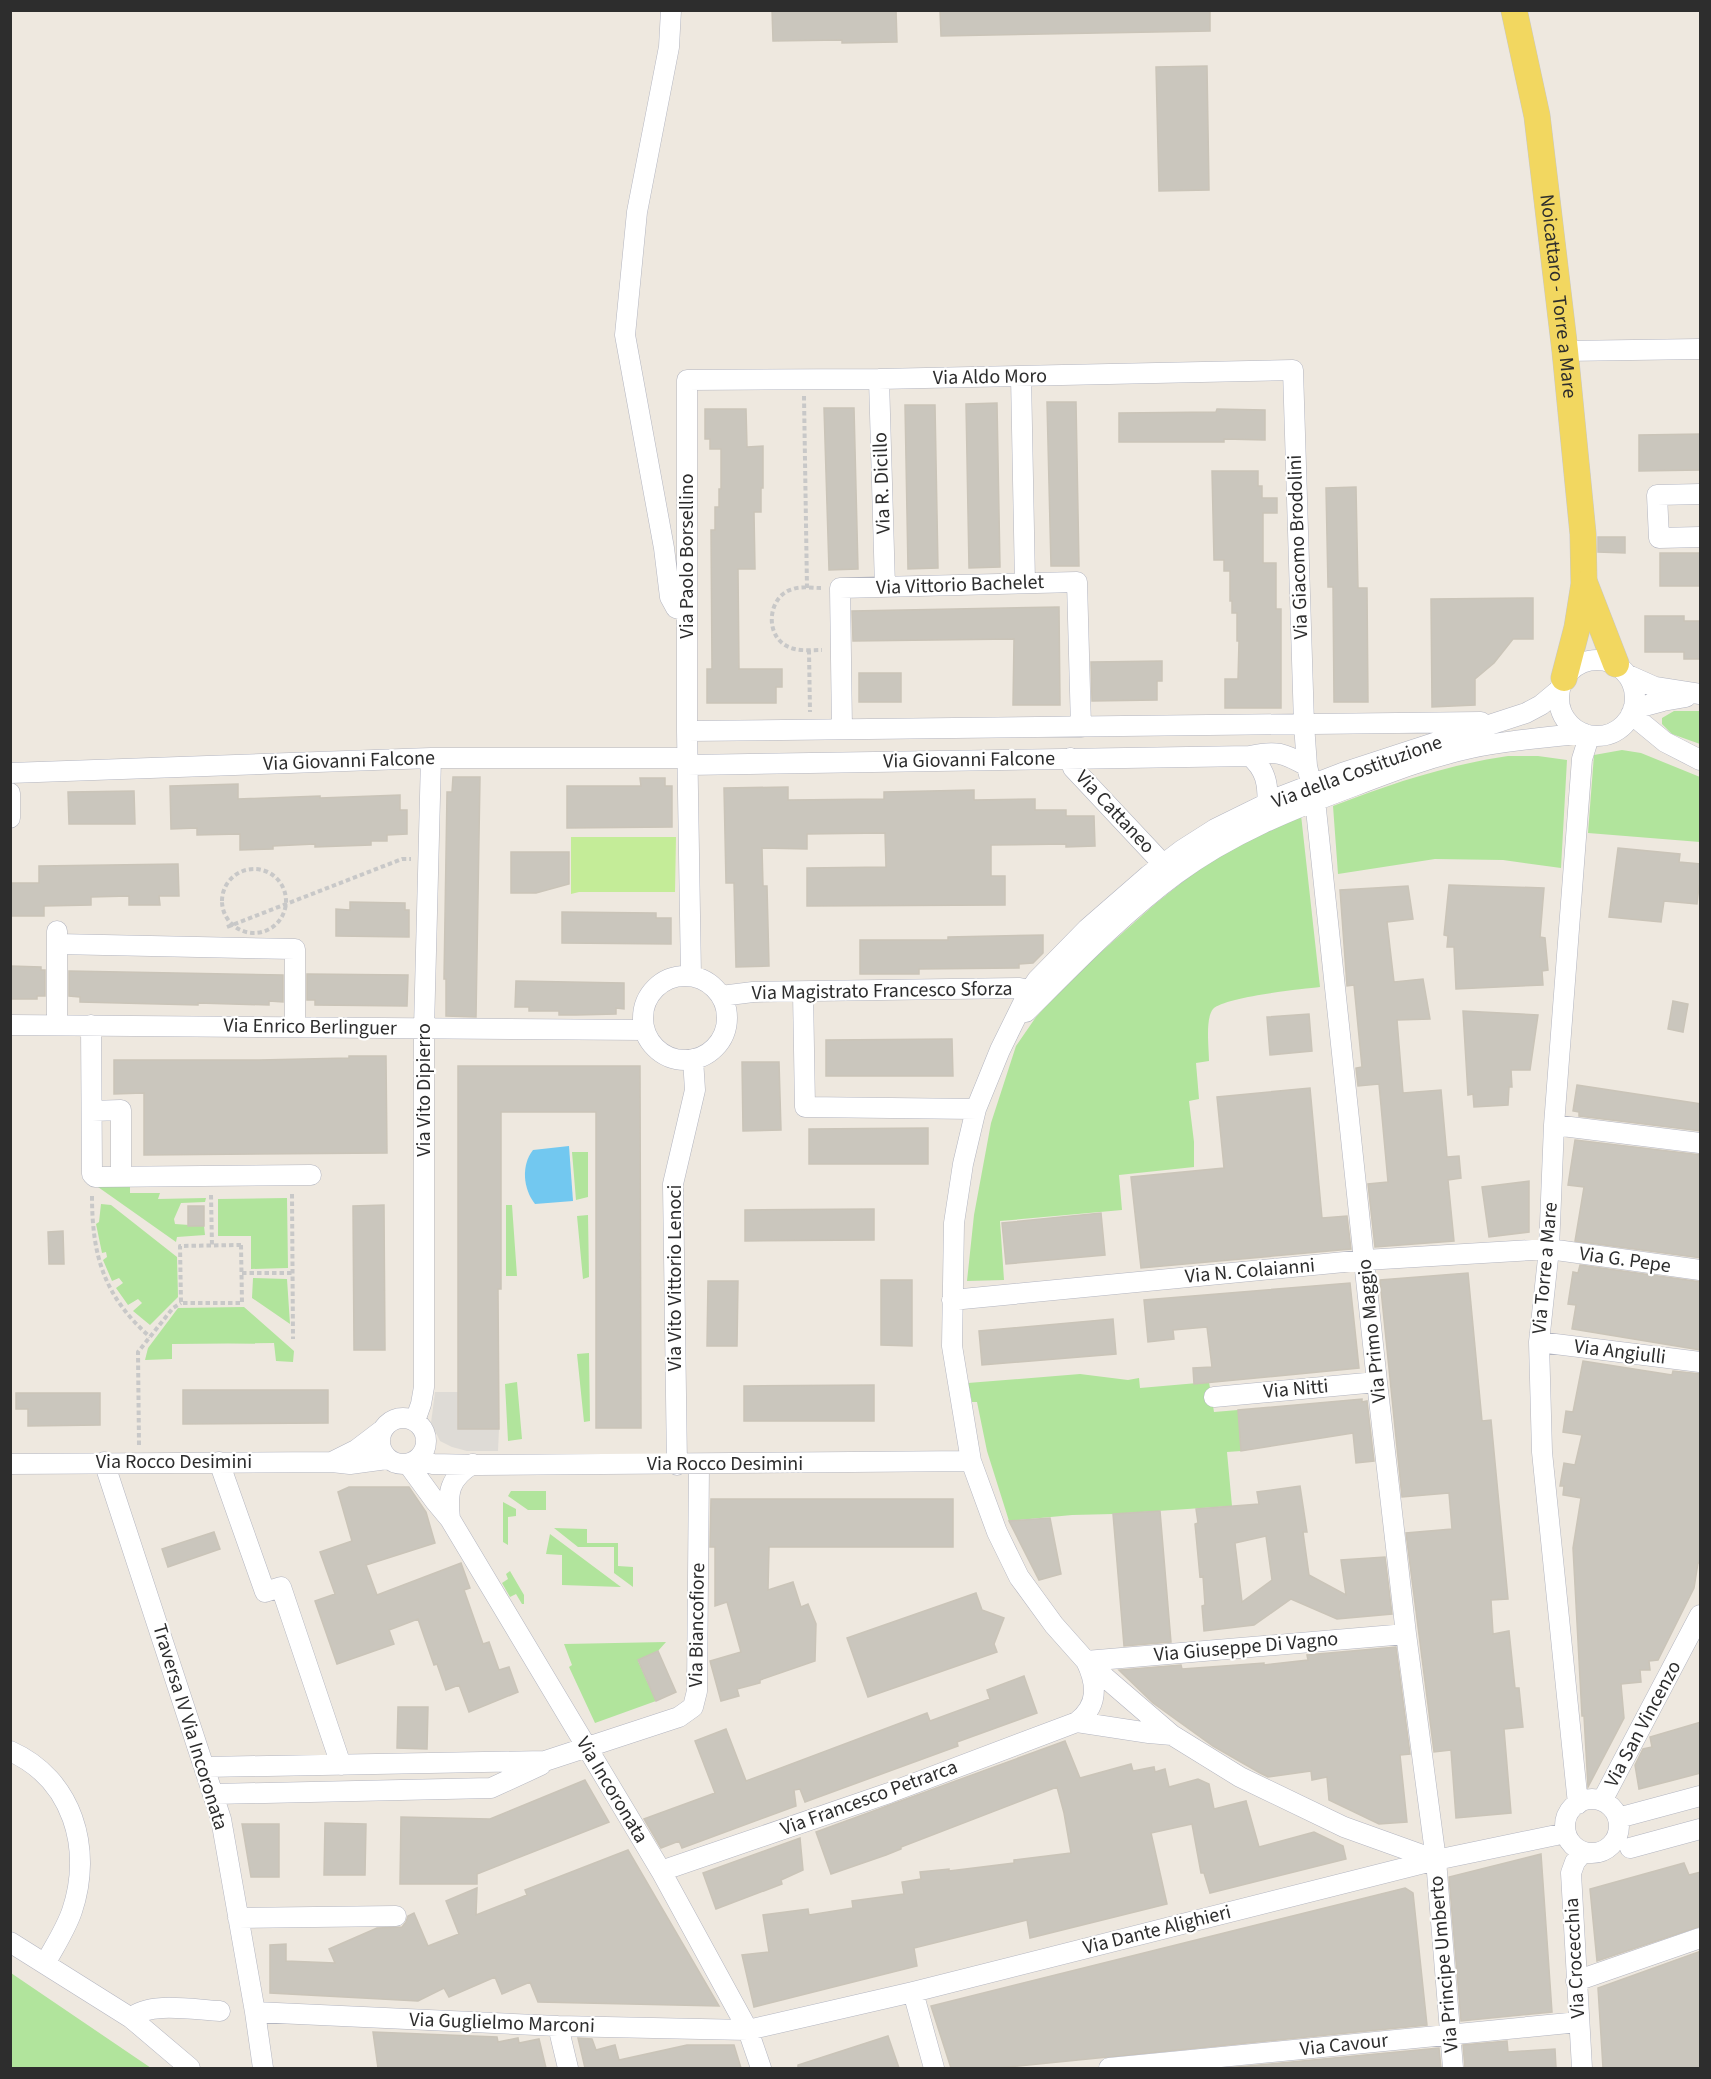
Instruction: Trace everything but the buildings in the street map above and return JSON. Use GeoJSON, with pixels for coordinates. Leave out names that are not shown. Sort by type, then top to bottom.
{"type":"FeatureCollection","features":[{"type":"Feature","properties":{"kind":"main road","name":"Noicattaro - Torre a Mare"},"geometry":{"type":"LineString","coordinates":[[1514,10],[1537,116],[1565,351],[1583,534],[1584,584],[1577,628],[1562,684]]}},
{"type":"Feature","properties":{"kind":"main road","name":"Noicattaro - Torre a Mare"},"geometry":{"type":"LineString","coordinates":[[1584,584],[1622,670]]}},
{"type":"Feature","properties":{"kind":"street"},"geometry":{"type":"LineString","coordinates":[[671,10],[669,47],[637,212],[625,335],[664,548],[670,597],[676,608],[687,611]]}},
{"type":"Feature","properties":{"kind":"street"},"geometry":{"type":"LineString","coordinates":[[1565,351],[1701,349]]}},
{"type":"Feature","properties":{"kind":"street","name":"Via Aldo Moro"},"geometry":{"type":"LineString","coordinates":[[687,380],[879,379],[1293,370]]}},
{"type":"Feature","properties":{"kind":"street","name":"Via Giacomo Brodolini"},"geometry":{"type":"LineString","coordinates":[[1293,370],[1304,724],[1311,784]]}},
{"type":"Feature","properties":{"kind":"street"},"geometry":{"type":"LineString","coordinates":[[1021,376],[1025,583]]}},
{"type":"Feature","properties":{"kind":"street","name":"Via R. Dicillo"},"geometry":{"type":"LineString","coordinates":[[879,379],[885,587]]}},
{"type":"Feature","properties":{"kind":"street","name":"Via Paolo Borsellino"},"geometry":{"type":"LineString","coordinates":[[687,380],[688,762]]}},
{"type":"Feature","properties":{"kind":"street"},"geometry":{"type":"LineString","coordinates":[[1701,494],[1657,495],[1659,538],[1701,537]]}},
{"type":"Feature","properties":{"kind":"street","name":"Via Vittorio Bachelet"},"geometry":{"type":"LineString","coordinates":[[840,588],[1077,582],[1081,727]]}},
{"type":"Feature","properties":{"kind":"street"},"geometry":{"type":"LineString","coordinates":[[840,588],[842,729]]}},
{"type":"Feature","properties":{"kind":"street"},"geometry":{"type":"LineString","coordinates":[[1622,670],[1634,686],[1635,698],[1632,712],[1620,729],[1611,733],[1588,734],[1574,728],[1561,711],[1562,684],[1572,669],[1582,662],[1593,659],[1605,660],[1655,687],[1701,694]]}},
{"type":"Feature","properties":{"kind":"street","name":"Via della Costituzione"},"geometry":{"type":"LineString","coordinates":[[1036,993],[1037,980],[1087,929],[1163,864],[1215,829],[1342,772],[1526,713],[1541,705],[1562,684]]}},
{"type":"Feature","properties":{"kind":"street"},"geometry":{"type":"LineString","coordinates":[[1632,712],[1663,701],[1701,694]]}},
{"type":"Feature","properties":{"kind":"street"},"geometry":{"type":"LineString","coordinates":[[1632,712],[1665,742],[1701,760]]}},
{"type":"Feature","properties":{"kind":"street"},"geometry":{"type":"LineString","coordinates":[[687,731],[1504,720]]}},
{"type":"Feature","properties":{"kind":"street"},"geometry":{"type":"LineString","coordinates":[[1241,724],[1245,756],[1260,764],[1268,784],[1267,804]]}},
{"type":"Feature","properties":{"kind":"street","name":"Via della Costituzione"},"geometry":{"type":"LineString","coordinates":[[1436,1860],[1344,1827],[1240,1777],[1172,1735],[1086,1661],[1054,1625],[1019,1577],[997,1532],[971,1461],[952,1346],[954,1223],[963,1164],[976,1109],[1000,1050],[1015,1023],[1036,993],[1176,874],[1211,850],[1265,822],[1311,784],[1490,745],[1588,734]]}},
{"type":"Feature","properties":{"kind":"street","name":"Via Torre a Mare"},"geometry":{"type":"LineString","coordinates":[[1578,1804],[1542,1452],[1539,1342],[1549,1249],[1554,1125],[1582,759],[1588,734]]}},
{"type":"Feature","properties":{"kind":"street","name":"Via Giovanni Falcone"},"geometry":{"type":"LineString","coordinates":[[10,773],[431,758],[688,762],[1245,756],[1277,752],[1287,754],[1311,784]]}},
{"type":"Feature","properties":{"kind":"street","name":"Via Vito Dipierro"},"geometry":{"type":"LineString","coordinates":[[416,1421],[424,1387],[424,1029],[431,758]]}},
{"type":"Feature","properties":{"kind":"street","name":"Via Cattaneo"},"geometry":{"type":"LineString","coordinates":[[1070,758],[1073,768],[1163,864]]}},
{"type":"Feature","properties":{"kind":"street"},"geometry":{"type":"LineString","coordinates":[[688,762],[691,976]]}},
{"type":"Feature","properties":{"kind":"street","name":"Via Primo Maggio"},"geometry":{"type":"LineString","coordinates":[[1311,784],[1406,1634],[1436,1860]]}},
{"type":"Feature","properties":{"kind":"street"},"geometry":{"type":"LineString","coordinates":[[10,793],[10,818]]}},
{"type":"Feature","properties":{"kind":"street"},"geometry":{"type":"LineString","coordinates":[[57,1025],[57,938],[295,949],[295,1026]]}},
{"type":"Feature","properties":{"kind":"street"},"geometry":{"type":"LineString","coordinates":[[677,976],[691,976],[713,986],[721,996],[726,1008],[727,1022],[716,1046],[706,1054],[693,1059],[669,1057],[650,1041],[645,1030],[643,1016],[645,1002],[663,981],[677,976]]}},
{"type":"Feature","properties":{"kind":"street","name":"Via Magistrato Francesco Sforza"},"geometry":{"type":"LineString","coordinates":[[721,996],[753,992],[1020,988],[1036,993]]}},
{"type":"Feature","properties":{"kind":"street"},"geometry":{"type":"LineString","coordinates":[[802,992],[805,1107],[976,1109]]}},
{"type":"Feature","properties":{"kind":"street","name":"Via Enrico Berlinguer"},"geometry":{"type":"LineString","coordinates":[[10,1025],[645,1030]]}},
{"type":"Feature","properties":{"kind":"street"},"geometry":{"type":"LineString","coordinates":[[91,1025],[92,1174],[95,1177],[302,1175]]}},
{"type":"Feature","properties":{"kind":"street","name":"Via Vito Vittorio Lenoci"},"geometry":{"type":"LineString","coordinates":[[677,1465],[673,1184],[695,1090],[693,1059]]}},
{"type":"Feature","properties":{"kind":"street"},"geometry":{"type":"LineString","coordinates":[[92,1111],[121,1110],[121,1177]]}},
{"type":"Feature","properties":{"kind":"street"},"geometry":{"type":"LineString","coordinates":[[1554,1125],[1701,1143]]}},
{"type":"Feature","properties":{"kind":"street","name":"Via N. Colaianni"},"geometry":{"type":"LineString","coordinates":[[952,1300],[1365,1260],[1549,1249]]}},
{"type":"Feature","properties":{"kind":"street","name":"Via G. Pepe"},"geometry":{"type":"LineString","coordinates":[[1549,1249],[1701,1270]]}},
{"type":"Feature","properties":{"kind":"street","name":"Via Angiulli"},"geometry":{"type":"LineString","coordinates":[[1539,1342],[1701,1362]]}},
{"type":"Feature","properties":{"kind":"street","name":"Via Nitti"},"geometry":{"type":"LineString","coordinates":[[1214,1397],[1377,1382]]}},
{"type":"Feature","properties":{"kind":"street","name":"Via Rocco Desimini"},"geometry":{"type":"LineString","coordinates":[[332,1462],[356,1450],[381,1431],[385,1425],[399,1417],[407,1417],[416,1421]]}},
{"type":"Feature","properties":{"kind":"street"},"geometry":{"type":"LineString","coordinates":[[412,1462],[423,1453],[426,1440],[422,1427],[416,1421]]}},
{"type":"Feature","properties":{"kind":"street"},"geometry":{"type":"LineString","coordinates":[[381,1431],[380,1446],[387,1459]]}},
{"type":"Feature","properties":{"kind":"street","name":"Via Rocco Desimini"},"geometry":{"type":"LineString","coordinates":[[426,1440],[442,1451],[475,1465]]}},
{"type":"Feature","properties":{"kind":"street","name":"Via Rocco Desimini"},"geometry":{"type":"LineString","coordinates":[[12,1462],[332,1462],[350,1464],[387,1459],[401,1464],[412,1462],[475,1465],[699,1465],[971,1461]]}},
{"type":"Feature","properties":{"kind":"street","name":"Traversa IV Via Incoronata"},"geometry":{"type":"LineString","coordinates":[[104,1462],[221,1819],[263,2068]]}},
{"type":"Feature","properties":{"kind":"street"},"geometry":{"type":"LineString","coordinates":[[219,1462],[265,1592],[281,1587],[340,1765]]}},
{"type":"Feature","properties":{"kind":"street","name":"Via Incoronata"},"geometry":{"type":"LineString","coordinates":[[412,1462],[435,1501],[450,1519],[661,1871],[748,2030],[761,2068]]}},
{"type":"Feature","properties":{"kind":"street"},"geometry":{"type":"LineString","coordinates":[[450,1519],[448,1502],[455,1479],[461,1471],[475,1465]]}},
{"type":"Feature","properties":{"kind":"street","name":"Via Biancofiore"},"geometry":{"type":"LineString","coordinates":[[586,1747],[679,1717],[693,1707],[697,1691],[699,1465]]}},
{"type":"Feature","properties":{"kind":"street","name":"Via San Vincenzo"},"geometry":{"type":"LineString","coordinates":[[1602,1801],[1701,1616]]}},
{"type":"Feature","properties":{"kind":"street","name":"Via Giuseppe Di Vagno"},"geometry":{"type":"LineString","coordinates":[[1086,1661],[1406,1634]]}},
{"type":"Feature","properties":{"kind":"street"},"geometry":{"type":"LineString","coordinates":[[1077,1722],[1086,1716],[1095,1700],[1093,1675],[1086,1661]]}},
{"type":"Feature","properties":{"kind":"street"},"geometry":{"type":"LineString","coordinates":[[1077,1722],[1149,1734],[1172,1735]]}},
{"type":"Feature","properties":{"kind":"street","name":"Via Francesco Petrarca"},"geometry":{"type":"LineString","coordinates":[[661,1871],[889,1793],[1077,1722]]}},
{"type":"Feature","properties":{"kind":"street"},"geometry":{"type":"LineString","coordinates":[[214,1794],[491,1788],[538,1767],[546,1761],[586,1747]]}},
{"type":"Feature","properties":{"kind":"street"},"geometry":{"type":"LineString","coordinates":[[10,1751],[20,1755],[48,1777],[66,1801],[76,1826],[81,1856],[80,1883],[72,1913],[45,1964]]}},
{"type":"Feature","properties":{"kind":"street"},"geometry":{"type":"LineString","coordinates":[[205,1767],[546,1761]]}},
{"type":"Feature","properties":{"kind":"street"},"geometry":{"type":"LineString","coordinates":[[1618,1818],[1701,1796]]}},
{"type":"Feature","properties":{"kind":"street"},"geometry":{"type":"LineString","coordinates":[[1594,1799],[1602,1801],[1610,1806],[1618,1818],[1619,1831],[1616,1840],[1602,1852],[1583,1852],[1575,1847],[1566,1833],[1567,1816],[1578,1804],[1594,1799]]}},
{"type":"Feature","properties":{"kind":"street"},"geometry":{"type":"LineString","coordinates":[[1630,1848],[1701,1828]]}},
{"type":"Feature","properties":{"kind":"street","name":"Via Dante Alighieri"},"geometry":{"type":"LineString","coordinates":[[748,2030],[913,1992],[1436,1860],[1566,1833]]}},
{"type":"Feature","properties":{"kind":"street","name":"Via Crocecchia"},"geometry":{"type":"LineString","coordinates":[[1582,2068],[1571,1873],[1575,1862],[1583,1852]]}},
{"type":"Feature","properties":{"kind":"street","name":"Via Principe Umberto"},"geometry":{"type":"LineString","coordinates":[[1436,1860],[1452,2068]]}},
{"type":"Feature","properties":{"kind":"street"},"geometry":{"type":"LineString","coordinates":[[238,1917],[396,1916]]}},
{"type":"Feature","properties":{"kind":"street"},"geometry":{"type":"LineString","coordinates":[[1576,1981],[1701,1938]]}},
{"type":"Feature","properties":{"kind":"street"},"geometry":{"type":"LineString","coordinates":[[10,1942],[130,2018],[189,2068]]}},
{"type":"Feature","properties":{"kind":"street"},"geometry":{"type":"LineString","coordinates":[[913,1992],[934,2068]]}},
{"type":"Feature","properties":{"kind":"street"},"geometry":{"type":"LineString","coordinates":[[130,2018],[136,2013],[154,2008],[220,2010]]}},
{"type":"Feature","properties":{"kind":"street","name":"Via Guglielmo Marconi"},"geometry":{"type":"LineString","coordinates":[[255,2012],[558,2026],[748,2030]]}},
{"type":"Feature","properties":{"kind":"street","name":"Via Cavour"},"geometry":{"type":"LineString","coordinates":[[1109,2068],[1579,2022]]}},
{"type":"Feature","properties":{"kind":"street"},"geometry":{"type":"LineString","coordinates":[[558,2026],[568,2068]]}},
{"type":"Feature","properties":{"kind":"path"},"geometry":{"type":"LineString","coordinates":[[804,380],[807,588]]}},
{"type":"Feature","properties":{"kind":"path"},"geometry":{"type":"LineString","coordinates":[[840,588],[792,589],[781,596],[772,613],[772,625],[775,635],[784,645],[793,649],[841,650]]}},
{"type":"Feature","properties":{"kind":"path"},"geometry":{"type":"LineString","coordinates":[[808,650],[810,729]]}},
{"type":"Feature","properties":{"kind":"path"},"geometry":{"type":"LineString","coordinates":[[224,928],[402,859],[429,859]]}},
{"type":"Feature","properties":{"kind":"path"},"geometry":{"type":"LineString","coordinates":[[258,868],[276,878],[283,886],[285,904],[281,918],[264,932],[242,931],[232,925],[222,907],[221,897],[230,879],[238,873],[258,868]]}},
{"type":"Feature","properties":{"kind":"path"},"geometry":{"type":"LineString","coordinates":[[92,1174],[92,1227],[97,1254],[108,1284],[123,1308],[150,1336]]}},
{"type":"Feature","properties":{"kind":"path"},"geometry":{"type":"LineString","coordinates":[[294,1339],[293,1273],[302,1175]]}},
{"type":"Feature","properties":{"kind":"path"},"geometry":{"type":"LineString","coordinates":[[211,1176],[212,1246]]}},
{"type":"Feature","properties":{"kind":"path"},"geometry":{"type":"LineString","coordinates":[[139,1462],[138,1352],[172,1308],[181,1303],[242,1303],[242,1245],[180,1246],[181,1303]]}},
{"type":"Feature","properties":{"kind":"path"},"geometry":{"type":"LineString","coordinates":[[242,1274],[293,1273]]}},
{"type":"Feature","properties":{"kind":"green space"},"geometry":{"type":"Polygon","coordinates":[[[1674,711],[1700,711],[1700,744],[1672,734],[1662,724],[1662,718],[1674,711]]]}},
{"type":"Feature","properties":{"kind":"green space"},"geometry":{"type":"Polygon","coordinates":[[[1622,750],[1641,753],[1700,777],[1700,842],[1588,833],[1594,755],[1622,750]]]}},
{"type":"Feature","properties":{"kind":"green space"},"geometry":{"type":"Polygon","coordinates":[[[1508,756],[1538,756],[1567,760],[1561,868],[1503,860],[1435,859],[1338,874],[1333,806],[1419,776],[1508,756]]]}},
{"type":"Feature","properties":{"kind":"green space"},"geometry":{"type":"Polygon","coordinates":[[[1301,815],[1320,987],[1247,997],[1213,1009],[1208,1026],[1209,1061],[1196,1063],[1199,1099],[1189,1101],[1194,1142],[1194,1167],[1119,1175],[1122,1210],[1000,1221],[1004,1280],[967,1281],[974,1215],[991,1123],[1016,1046],[1036,1017],[1072,978],[1190,876],[1239,844],[1301,815]]]}},
{"type":"Feature","properties":{"kind":"green space"},"geometry":{"type":"Polygon","coordinates":[[[571,837],[676,837],[675,892],[579,892],[571,894],[571,837]]]}},
{"type":"Feature","properties":{"kind":"green space"},"geometry":{"type":"Polygon","coordinates":[[[572,1152],[588,1152],[588,1197],[576,1200],[572,1152]]]}},
{"type":"Feature","properties":{"kind":"green space"},"geometry":{"type":"Polygon","coordinates":[[[98,1187],[130,1187],[130,1193],[160,1193],[158,1199],[206,1198],[205,1202],[181,1203],[174,1219],[175,1224],[204,1226],[205,1235],[177,1237],[176,1242],[98,1187]]]}},
{"type":"Feature","properties":{"kind":"green space"},"geometry":{"type":"Polygon","coordinates":[[[287,1198],[288,1268],[251,1269],[251,1236],[218,1236],[218,1199],[287,1198]]]}},
{"type":"Feature","properties":{"kind":"green space"},"geometry":{"type":"Polygon","coordinates":[[[101,1204],[111,1205],[177,1257],[178,1297],[150,1325],[133,1311],[142,1303],[138,1299],[128,1305],[116,1288],[123,1283],[119,1278],[112,1281],[103,1260],[107,1257],[106,1252],[102,1253],[96,1224],[99,1222],[101,1204]]]}},
{"type":"Feature","properties":{"kind":"green space"},"geometry":{"type":"Polygon","coordinates":[[[506,1205],[512,1205],[517,1276],[506,1276],[506,1205]]]}},
{"type":"Feature","properties":{"kind":"green space"},"geometry":{"type":"Polygon","coordinates":[[[588,1215],[589,1277],[583,1279],[577,1216],[588,1215]]]}},
{"type":"Feature","properties":{"kind":"green space"},"geometry":{"type":"Polygon","coordinates":[[[253,1278],[287,1279],[290,1324],[252,1298],[253,1278]]]}},
{"type":"Feature","properties":{"kind":"green space"},"geometry":{"type":"Polygon","coordinates":[[[244,1307],[294,1351],[293,1362],[276,1361],[274,1343],[172,1344],[172,1359],[145,1360],[148,1348],[178,1308],[244,1307]]]}},
{"type":"Feature","properties":{"kind":"green space"},"geometry":{"type":"Polygon","coordinates":[[[589,1353],[590,1421],[584,1422],[577,1354],[589,1353]]]}},
{"type":"Feature","properties":{"kind":"green space"},"geometry":{"type":"Polygon","coordinates":[[[1080,1374],[1128,1380],[1139,1378],[1140,1388],[1209,1382],[1214,1412],[1238,1410],[1241,1451],[1227,1452],[1232,1506],[1009,1521],[987,1451],[977,1402],[972,1402],[968,1383],[1080,1374]]]}},
{"type":"Feature","properties":{"kind":"green space"},"geometry":{"type":"Polygon","coordinates":[[[517,1382],[522,1439],[508,1441],[505,1384],[517,1382]]]}},
{"type":"Feature","properties":{"kind":"green space"},"geometry":{"type":"Polygon","coordinates":[[[511,1491],[546,1491],[546,1510],[528,1510],[508,1496],[511,1491]]]}},
{"type":"Feature","properties":{"kind":"green space"},"geometry":{"type":"Polygon","coordinates":[[[503,1502],[516,1509],[516,1516],[508,1517],[508,1545],[503,1542],[503,1502]]]}},
{"type":"Feature","properties":{"kind":"green space"},"geometry":{"type":"Polygon","coordinates":[[[554,1528],[587,1529],[587,1543],[618,1543],[618,1566],[633,1567],[633,1587],[614,1573],[614,1547],[578,1547],[554,1528]]]}},
{"type":"Feature","properties":{"kind":"green space"},"geometry":{"type":"Polygon","coordinates":[[[550,1534],[621,1587],[562,1585],[562,1555],[546,1554],[550,1534]]]}},
{"type":"Feature","properties":{"kind":"green space"},"geometry":{"type":"Polygon","coordinates":[[[510,1571],[524,1595],[524,1604],[516,1594],[510,1597],[502,1583],[508,1579],[506,1574],[510,1571]]]}},
{"type":"Feature","properties":{"kind":"green space"},"geometry":{"type":"Polygon","coordinates":[[[666,1642],[658,1651],[638,1661],[656,1701],[595,1723],[569,1667],[572,1665],[564,1644],[666,1642]]]}},
{"type":"Feature","properties":{"kind":"green space"},"geometry":{"type":"Polygon","coordinates":[[[11,1973],[151,2068],[11,2068],[11,1973]]]}},
{"type":"Feature","properties":{"kind":"shaded area"},"geometry":{"type":"Polygon","coordinates":[[[435,1392],[458,1392],[499,1429],[498,1451],[467,1451],[440,1441],[431,1423],[435,1392]]]}},
{"type":"Feature","properties":{"kind":"water"},"geometry":{"type":"Polygon","coordinates":[[[569,1146],[573,1201],[535,1204],[528,1191],[525,1177],[529,1156],[533,1150],[569,1146]]]}}]}
